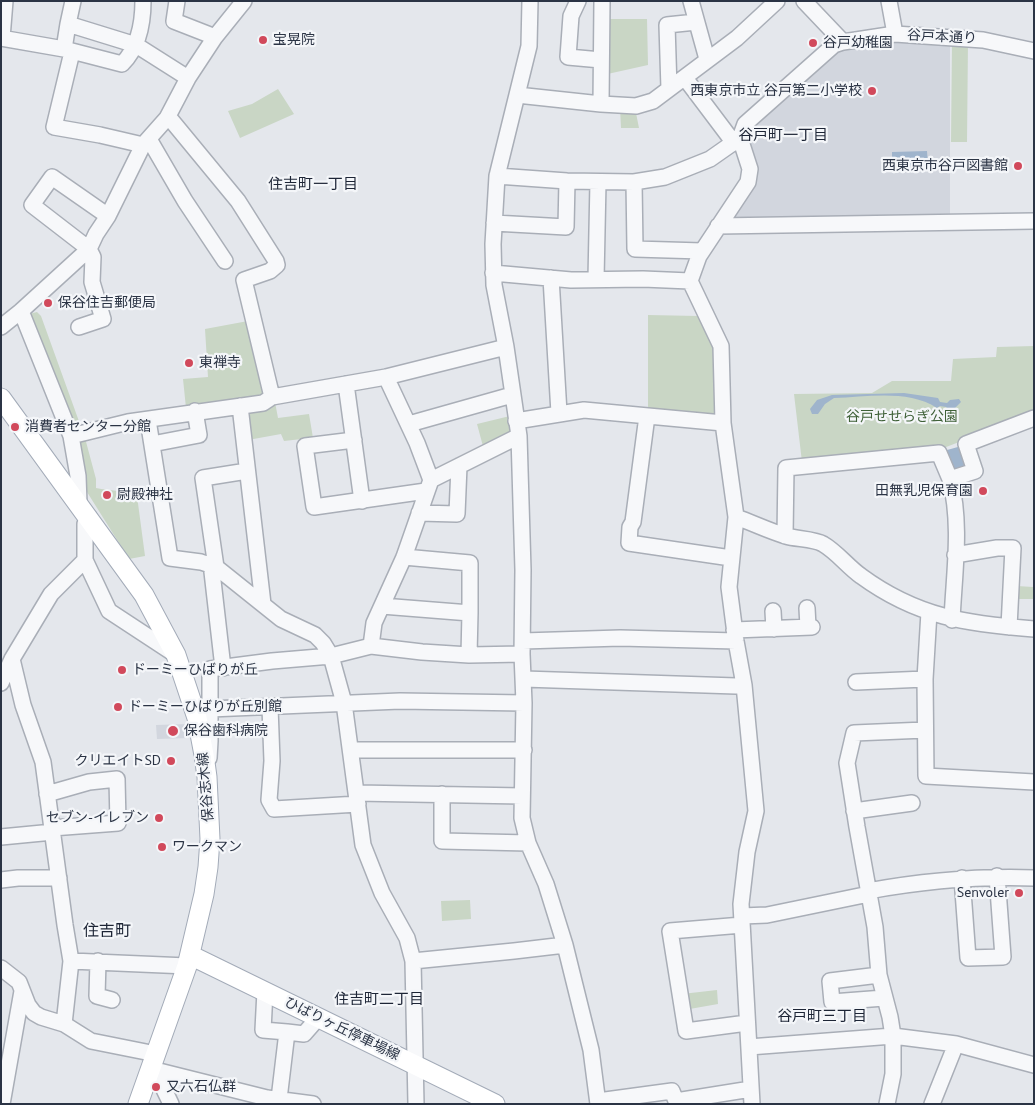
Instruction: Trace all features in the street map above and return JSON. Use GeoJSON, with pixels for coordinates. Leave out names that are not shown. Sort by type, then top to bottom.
{"type":"FeatureCollection","features":[{"type":"Feature","properties":{"kind":"main road","name":"保谷志木線"},"geometry":{"type":"LineString","coordinates":[[1,398],[144,595],[176,655],[196,718],[207,777],[210,839],[208,867],[189,960],[140,1102]]}},
{"type":"Feature","properties":{"kind":"main road","name":"ひばりヶ丘停車場線"},"geometry":{"type":"LineString","coordinates":[[189,960],[265,991],[495,1104]]}},
{"type":"Feature","properties":{"kind":"street"},"geometry":{"type":"LineString","coordinates":[[5,1],[2,38],[68,50],[119,65],[131,55],[136,45],[143,1]]}},
{"type":"Feature","properties":{"kind":"street"},"geometry":{"type":"LineString","coordinates":[[73,1],[68,24],[68,50],[54,127],[146,142],[224,261]]}},
{"type":"Feature","properties":{"kind":"street"},"geometry":{"type":"LineString","coordinates":[[177,1],[174,21],[215,37]]}},
{"type":"Feature","properties":{"kind":"street"},"geometry":{"type":"LineString","coordinates":[[1,327],[89,249],[146,142],[166,118],[188,78],[215,37],[244,1]]}},
{"type":"Feature","properties":{"kind":"street"},"geometry":{"type":"LineString","coordinates":[[530,1],[529,46],[497,176],[494,223],[494,285],[506,347],[518,428],[523,570],[524,750],[522,818],[528,843],[546,884],[565,944],[591,1050],[598,1103],[672,1091],[676,1101],[751,1096],[742,904],[748,852],[756,811],[744,685],[729,587],[736,517],[724,423],[721,346],[690,281],[702,251],[748,182],[750,169],[737,140],[685,78]]}},
{"type":"Feature","properties":{"kind":"street"},"geometry":{"type":"LineString","coordinates":[[578,1],[571,16],[568,57],[601,60]]}},
{"type":"Feature","properties":{"kind":"street"},"geometry":{"type":"LineString","coordinates":[[601,104],[602,1]]}},
{"type":"Feature","properties":{"kind":"street"},"geometry":{"type":"LineString","coordinates":[[691,1],[707,59]]}},
{"type":"Feature","properties":{"kind":"street"},"geometry":{"type":"LineString","coordinates":[[517,95],[636,106],[653,101],[737,38],[777,1]]}},
{"type":"Feature","properties":{"kind":"street"},"geometry":{"type":"LineString","coordinates":[[804,1],[843,42]]}},
{"type":"Feature","properties":{"kind":"street"},"geometry":{"type":"LineString","coordinates":[[889,1],[895,34]]}},
{"type":"Feature","properties":{"kind":"street"},"geometry":{"type":"LineString","coordinates":[[669,89],[667,25],[696,22]]}},
{"type":"Feature","properties":{"kind":"street"},"geometry":{"type":"LineString","coordinates":[[68,24],[136,45],[188,78]]}},
{"type":"Feature","properties":{"kind":"street","name":"谷戸本通り"},"geometry":{"type":"LineString","coordinates":[[737,140],[745,124],[834,45],[843,42],[895,34],[984,40],[1034,51]]}},
{"type":"Feature","properties":{"kind":"street"},"geometry":{"type":"LineString","coordinates":[[166,118],[172,121],[238,201],[276,261],[277,265],[270,271],[244,280],[272,397]]}},
{"type":"Feature","properties":{"kind":"street"},"geometry":{"type":"LineString","coordinates":[[497,176],[567,181],[634,182],[665,177],[710,159],[737,140]]}},
{"type":"Feature","properties":{"kind":"street"},"geometry":{"type":"LineString","coordinates":[[79,326],[102,319],[92,282],[93,257],[89,249],[32,205],[52,177],[108,216]]}},
{"type":"Feature","properties":{"kind":"street"},"geometry":{"type":"LineString","coordinates":[[494,223],[566,227],[567,181]]}},
{"type":"Feature","properties":{"kind":"street"},"geometry":{"type":"LineString","coordinates":[[596,279],[598,182]]}},
{"type":"Feature","properties":{"kind":"street"},"geometry":{"type":"LineString","coordinates":[[634,182],[635,250],[702,251]]}},
{"type":"Feature","properties":{"kind":"street"},"geometry":{"type":"LineString","coordinates":[[718,226],[1034,221]]}},
{"type":"Feature","properties":{"kind":"street"},"geometry":{"type":"LineString","coordinates":[[494,272],[551,278],[690,281]]}},
{"type":"Feature","properties":{"kind":"street"},"geometry":{"type":"LineString","coordinates":[[551,278],[559,413]]}},
{"type":"Feature","properties":{"kind":"street"},"geometry":{"type":"LineString","coordinates":[[21,311],[71,436],[84,510],[85,560],[109,610],[176,655]]}},
{"type":"Feature","properties":{"kind":"street"},"geometry":{"type":"LineString","coordinates":[[71,436],[128,422],[263,403],[272,397],[386,377],[506,347]]}},
{"type":"Feature","properties":{"kind":"street"},"geometry":{"type":"LineString","coordinates":[[371,646],[374,623],[404,557],[428,485],[409,424],[386,377]]}},
{"type":"Feature","properties":{"kind":"street"},"geometry":{"type":"LineString","coordinates":[[346,384],[362,501]]}},
{"type":"Feature","properties":{"kind":"street"},"geometry":{"type":"LineString","coordinates":[[409,424],[512,395]]}},
{"type":"Feature","properties":{"kind":"street"},"geometry":{"type":"LineString","coordinates":[[240,406],[262,604]]}},
{"type":"Feature","properties":{"kind":"street"},"geometry":{"type":"LineString","coordinates":[[354,440],[305,446],[314,507],[362,501],[428,485],[518,428],[559,413],[584,410],[724,423]]}},
{"type":"Feature","properties":{"kind":"street"},"geometry":{"type":"LineString","coordinates":[[152,444],[199,435],[196,411]]}},
{"type":"Feature","properties":{"kind":"street"},"geometry":{"type":"LineString","coordinates":[[647,416],[629,544],[731,558]]}},
{"type":"Feature","properties":{"kind":"street"},"geometry":{"type":"LineString","coordinates":[[950,479],[975,471],[966,444],[1034,418]]}},
{"type":"Feature","properties":{"kind":"street"},"geometry":{"type":"LineString","coordinates":[[148,420],[170,558],[201,562],[216,567],[281,619],[315,635],[323,643],[331,656],[344,703],[358,799],[358,819],[363,845],[382,893],[407,938],[413,961],[416,1104]]}},
{"type":"Feature","properties":{"kind":"street"},"geometry":{"type":"LineString","coordinates":[[785,536],[786,468],[939,453],[950,479],[955,506],[952,620]]}},
{"type":"Feature","properties":{"kind":"street"},"geometry":{"type":"LineString","coordinates":[[419,513],[457,514],[459,466]]}},
{"type":"Feature","properties":{"kind":"street"},"geometry":{"type":"LineString","coordinates":[[223,668],[212,572],[216,567],[203,478],[247,471]]}},
{"type":"Feature","properties":{"kind":"street"},"geometry":{"type":"LineString","coordinates":[[736,517],[785,536],[822,542],[860,576],[901,601],[929,612],[952,620],[1034,629]]}},
{"type":"Feature","properties":{"kind":"street"},"geometry":{"type":"LineString","coordinates":[[955,555],[997,548],[1014,548],[1009,627]]}},
{"type":"Feature","properties":{"kind":"street"},"geometry":{"type":"LineString","coordinates":[[404,557],[470,563],[469,655]]}},
{"type":"Feature","properties":{"kind":"street"},"geometry":{"type":"LineString","coordinates":[[1,683],[12,659],[51,594],[85,560]]}},
{"type":"Feature","properties":{"kind":"street"},"geometry":{"type":"LineString","coordinates":[[382,606],[470,613]]}},
{"type":"Feature","properties":{"kind":"street"},"geometry":{"type":"LineString","coordinates":[[207,777],[210,741],[210,670],[272,661],[331,656],[371,646],[469,655],[620,638],[735,636],[774,629],[810,627],[807,608]]}},
{"type":"Feature","properties":{"kind":"street"},"geometry":{"type":"LineString","coordinates":[[773,611],[774,629]]}},
{"type":"Feature","properties":{"kind":"street"},"geometry":{"type":"LineString","coordinates":[[929,612],[925,679],[926,776],[1034,782]]}},
{"type":"Feature","properties":{"kind":"street"},"geometry":{"type":"LineString","coordinates":[[12,659],[23,705],[43,762],[60,878],[71,961],[64,1024]]}},
{"type":"Feature","properties":{"kind":"street"},"geometry":{"type":"LineString","coordinates":[[524,679],[744,685]]}},
{"type":"Feature","properties":{"kind":"street"},"geometry":{"type":"LineString","coordinates":[[856,682],[925,679]]}},
{"type":"Feature","properties":{"kind":"street"},"geometry":{"type":"LineString","coordinates":[[210,709],[400,701],[524,703]]}},
{"type":"Feature","properties":{"kind":"street"},"geometry":{"type":"LineString","coordinates":[[270,707],[272,761],[269,800],[274,809],[358,799],[442,794],[522,796]]}},
{"type":"Feature","properties":{"kind":"street"},"geometry":{"type":"LineString","coordinates":[[887,1104],[893,1074],[893,1036],[879,975],[875,927],[847,763],[854,733],[925,730]]}},
{"type":"Feature","properties":{"kind":"street"},"geometry":{"type":"LineString","coordinates":[[351,750],[524,750]]}},
{"type":"Feature","properties":{"kind":"street"},"geometry":{"type":"LineString","coordinates":[[1,837],[118,823],[117,779],[89,782],[48,794]]}},
{"type":"Feature","properties":{"kind":"street"},"geometry":{"type":"LineString","coordinates":[[442,794],[442,841],[528,843]]}},
{"type":"Feature","properties":{"kind":"street"},"geometry":{"type":"LineString","coordinates":[[854,812],[912,803]]}},
{"type":"Feature","properties":{"kind":"street"},"geometry":{"type":"LineString","coordinates":[[747,1022],[686,1031],[670,931],[742,921],[903,885],[996,876],[1034,878]]}},
{"type":"Feature","properties":{"kind":"street"},"geometry":{"type":"LineString","coordinates":[[962,878],[968,958],[1002,957],[996,876]]}},
{"type":"Feature","properties":{"kind":"street"},"geometry":{"type":"LineString","coordinates":[[1,880],[60,878]]}},
{"type":"Feature","properties":{"kind":"street"},"geometry":{"type":"LineString","coordinates":[[413,961],[565,944]]}},
{"type":"Feature","properties":{"kind":"street"},"geometry":{"type":"LineString","coordinates":[[71,961],[189,960]]}},
{"type":"Feature","properties":{"kind":"street"},"geometry":{"type":"LineString","coordinates":[[98,961],[97,996],[112,1000]]}},
{"type":"Feature","properties":{"kind":"street"},"geometry":{"type":"LineString","coordinates":[[1,968],[20,982],[28,1005],[34,1013],[64,1024],[91,1041],[267,1098],[313,1104]]}},
{"type":"Feature","properties":{"kind":"street"},"geometry":{"type":"LineString","coordinates":[[879,975],[830,981],[832,1002],[884,998]]}},
{"type":"Feature","properties":{"kind":"street"},"geometry":{"type":"LineString","coordinates":[[2,1104],[22,990]]}},
{"type":"Feature","properties":{"kind":"street"},"geometry":{"type":"LineString","coordinates":[[265,991],[263,1030],[304,1034],[318,1018]]}},
{"type":"Feature","properties":{"kind":"street"},"geometry":{"type":"LineString","coordinates":[[279,1099],[286,1032]]}},
{"type":"Feature","properties":{"kind":"street"},"geometry":{"type":"LineString","coordinates":[[749,1047],[893,1036],[956,1044],[1034,1064]]}},
{"type":"Feature","properties":{"kind":"street"},"geometry":{"type":"LineString","coordinates":[[932,1104],[956,1044]]}},
{"type":"Feature","properties":{"kind":"street"},"geometry":{"type":"LineString","coordinates":[[153,1061],[171,1104]]}},
{"type":"Feature","properties":{"kind":"shaded area","name":"西東京市立 谷戸第二小学校"},"geometry":{"type":"Polygon","coordinates":[[[894,41],[950,42],[950,220],[728,221],[756,174],[746,143],[747,132],[839,50],[894,41]]]}},
{"type":"Feature","properties":{"kind":"shaded area","name":"保谷歯科病院"},"geometry":{"type":"Polygon","coordinates":[[[189,724],[189,738],[157,739],[156,725],[189,724]]]}},
{"type":"Feature","properties":{"kind":"green space"},"geometry":{"type":"Polygon","coordinates":[[[603,19],[647,19],[648,65],[603,75],[603,19]]]}},
{"type":"Feature","properties":{"kind":"green space"},"geometry":{"type":"Polygon","coordinates":[[[952,41],[968,41],[967,142],[951,142],[952,41]]]}},
{"type":"Feature","properties":{"kind":"green space"},"geometry":{"type":"Polygon","coordinates":[[[278,89],[294,114],[240,138],[228,111],[252,104],[278,89]]]}},
{"type":"Feature","properties":{"kind":"green space"},"geometry":{"type":"Polygon","coordinates":[[[620,107],[635,108],[639,128],[621,128],[620,107]]]}},
{"type":"Feature","properties":{"kind":"green space"},"geometry":{"type":"Polygon","coordinates":[[[37,312],[41,316],[85,438],[96,479],[96,488],[137,496],[145,556],[129,559],[87,492],[77,447],[29,314],[37,312]]]}},
{"type":"Feature","properties":{"kind":"green space"},"geometry":{"type":"Polygon","coordinates":[[[648,315],[698,316],[717,347],[719,418],[648,411],[648,315]]]}},
{"type":"Feature","properties":{"kind":"green space"},"geometry":{"type":"Polygon","coordinates":[[[248,321],[264,397],[186,408],[183,379],[208,377],[205,329],[248,321]]]}},
{"type":"Feature","properties":{"kind":"green space","name":"谷戸せせらぎ公園"},"geometry":{"type":"Polygon","coordinates":[[[1034,346],[1034,413],[941,449],[802,462],[794,394],[872,393],[892,381],[951,381],[953,359],[996,357],[997,347],[1034,346]]]}},
{"type":"Feature","properties":{"kind":"green space"},"geometry":{"type":"Polygon","coordinates":[[[275,402],[278,418],[309,414],[314,444],[305,446],[302,439],[284,441],[281,434],[248,440],[246,408],[275,402]]]}},
{"type":"Feature","properties":{"kind":"green space"},"geometry":{"type":"Polygon","coordinates":[[[510,416],[511,437],[484,450],[477,424],[510,416]]]}},
{"type":"Feature","properties":{"kind":"green space"},"geometry":{"type":"Polygon","coordinates":[[[1017,586],[1033,587],[1033,599],[1017,599],[1017,586]]]}},
{"type":"Feature","properties":{"kind":"green space"},"geometry":{"type":"Polygon","coordinates":[[[470,900],[471,919],[442,921],[441,901],[470,900]]]}},
{"type":"Feature","properties":{"kind":"green space"},"geometry":{"type":"Polygon","coordinates":[[[717,990],[718,1004],[684,1010],[682,994],[717,990]]]}},
{"type":"Feature","properties":{"kind":"water"},"geometry":{"type":"Polygon","coordinates":[[[927,151],[928,165],[892,166],[892,152],[927,151]]]}},
{"type":"Feature","properties":{"kind":"water"},"geometry":{"type":"Polygon","coordinates":[[[904,393],[938,398],[940,402],[947,403],[950,400],[959,399],[961,402],[955,408],[948,409],[940,406],[937,408],[913,398],[873,396],[834,398],[825,404],[818,414],[812,414],[810,409],[817,400],[832,395],[904,393]]]}},
{"type":"Feature","properties":{"kind":"water"},"geometry":{"type":"Polygon","coordinates":[[[965,445],[973,469],[951,476],[940,452],[965,445]]]}},
{"type":"Feature","properties":{"kind":"place","name":"宝晃院"},"geometry":{"type":"Point","coordinates":[263,40]}},
{"type":"Feature","properties":{"kind":"place","name":"谷戸幼稚園"},"geometry":{"type":"Point","coordinates":[813,43]}},
{"type":"Feature","properties":{"kind":"place","name":"西東京市立 谷戸第二小学校"},"geometry":{"type":"Point","coordinates":[872,91]}},
{"type":"Feature","properties":{"kind":"place","name":"西東京市谷戸図書館"},"geometry":{"type":"Point","coordinates":[1018,166]}},
{"type":"Feature","properties":{"kind":"place","name":"保谷住吉郵便局"},"geometry":{"type":"Point","coordinates":[48,303]}},
{"type":"Feature","properties":{"kind":"place","name":"東禅寺"},"geometry":{"type":"Point","coordinates":[189,363]}},
{"type":"Feature","properties":{"kind":"place","name":"消費者センター分館"},"geometry":{"type":"Point","coordinates":[15,427]}},
{"type":"Feature","properties":{"kind":"place","name":"田無乳児保育園"},"geometry":{"type":"Point","coordinates":[983,491]}},
{"type":"Feature","properties":{"kind":"place","name":"尉殿神社"},"geometry":{"type":"Point","coordinates":[107,495]}},
{"type":"Feature","properties":{"kind":"place","name":"ドーミーひばりが丘"},"geometry":{"type":"Point","coordinates":[122,670]}},
{"type":"Feature","properties":{"kind":"place","name":"ドーミーひばりが丘別館"},"geometry":{"type":"Point","coordinates":[118,707]}},
{"type":"Feature","properties":{"kind":"place","name":"保谷歯科病院"},"geometry":{"type":"Point","coordinates":[173,731]}},
{"type":"Feature","properties":{"kind":"place","name":"クリエイトSD"},"geometry":{"type":"Point","coordinates":[171,761]}},
{"type":"Feature","properties":{"kind":"place","name":"セブン-イレブン"},"geometry":{"type":"Point","coordinates":[159,818]}},
{"type":"Feature","properties":{"kind":"place","name":"ワークマン"},"geometry":{"type":"Point","coordinates":[162,847]}},
{"type":"Feature","properties":{"kind":"place","name":"Senvoler"},"geometry":{"type":"Point","coordinates":[1019,893]}},
{"type":"Feature","properties":{"kind":"place","name":"又六石仏群"},"geometry":{"type":"Point","coordinates":[156,1087]}},
{"type":"Feature","properties":{"kind":"district","name":"谷戸町一丁目"},"geometry":{"type":"Point","coordinates":[783,136]}},
{"type":"Feature","properties":{"kind":"district","name":"住吉町一丁目"},"geometry":{"type":"Point","coordinates":[313,185]}},
{"type":"Feature","properties":{"kind":"district","name":"住吉町"},"geometry":{"type":"Point","coordinates":[107,931]}},
{"type":"Feature","properties":{"kind":"district","name":"住吉町二丁目"},"geometry":{"type":"Point","coordinates":[379,1000]}},
{"type":"Feature","properties":{"kind":"district","name":"谷戸町三丁目"},"geometry":{"type":"Point","coordinates":[822,1017]}}]}
